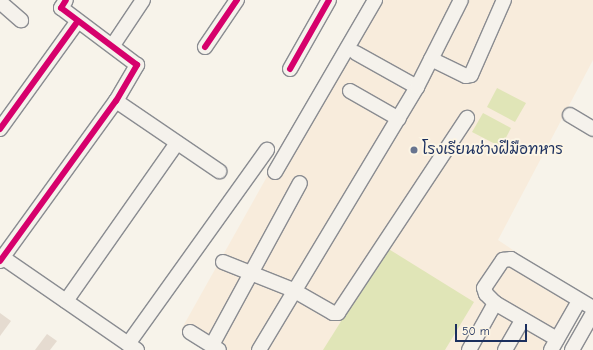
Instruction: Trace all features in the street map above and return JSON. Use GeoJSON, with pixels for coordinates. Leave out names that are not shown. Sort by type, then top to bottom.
{"type":"FeatureCollection","features":[{"type":"Feature","properties":{"kind":"street"},"geometry":{"type":"LineString","coordinates":[[66,0],[61,8],[113,45],[137,65],[116,101],[1,259],[133,347],[267,150]]}},
{"type":"Feature","properties":{"kind":"street"},"geometry":{"type":"LineString","coordinates":[[113,45],[143,0]]}},
{"type":"Feature","properties":{"kind":"street"},"geometry":{"type":"LineString","coordinates":[[205,47],[237,0]]}},
{"type":"Feature","properties":{"kind":"street"},"geometry":{"type":"LineString","coordinates":[[290,69],[329,0]]}},
{"type":"Feature","properties":{"kind":"street"},"geometry":{"type":"LineString","coordinates":[[275,172],[375,0]]}},
{"type":"Feature","properties":{"kind":"street"},"geometry":{"type":"LineString","coordinates":[[260,350],[293,290],[399,119],[432,59],[461,0]]}},
{"type":"Feature","properties":{"kind":"street"},"geometry":{"type":"LineString","coordinates":[[432,59],[466,76],[471,75],[504,0]]}},
{"type":"Feature","properties":{"kind":"street"},"geometry":{"type":"LineString","coordinates":[[0,2],[20,20]]}},
{"type":"Feature","properties":{"kind":"street"},"geometry":{"type":"LineString","coordinates":[[0,129],[78,21]]}},
{"type":"Feature","properties":{"kind":"street"},"geometry":{"type":"LineString","coordinates":[[356,53],[417,87]]}},
{"type":"Feature","properties":{"kind":"street"},"geometry":{"type":"LineString","coordinates":[[350,91],[399,119]]}},
{"type":"Feature","properties":{"kind":"street"},"geometry":{"type":"LineString","coordinates":[[116,101],[219,171]]}},
{"type":"Feature","properties":{"kind":"street"},"geometry":{"type":"LineString","coordinates":[[570,115],[593,129]]}},
{"type":"Feature","properties":{"kind":"street"},"geometry":{"type":"LineString","coordinates":[[223,262],[249,274],[293,290],[333,313],[342,310],[466,118]]}},
{"type":"Feature","properties":{"kind":"street"},"geometry":{"type":"LineString","coordinates":[[66,302],[177,143]]}},
{"type":"Feature","properties":{"kind":"street"},"geometry":{"type":"LineString","coordinates":[[190,332],[215,348],[249,274],[300,183]]}},
{"type":"Feature","properties":{"kind":"street"},"geometry":{"type":"LineString","coordinates":[[579,301],[554,345],[522,320],[495,303],[484,288],[503,260],[507,258],[593,308]]}},
{"type":"Feature","properties":{"kind":"street"},"geometry":{"type":"LineString","coordinates":[[469,350],[495,303]]}},
{"type":"Feature","properties":{"kind":"street"},"geometry":{"type":"LineString","coordinates":[[577,348],[593,312]]}},
{"type":"Feature","properties":{"kind":"street"},"geometry":{"type":"LineString","coordinates":[[506,350],[522,320]]}},
{"type":"Feature","properties":{"kind":"shaded area","name":"โรงเรียนช่างฝีมือทหาร"},"geometry":{"type":"Polygon","coordinates":[[[366,0],[593,0],[593,60],[498,240],[585,298],[551,350],[214,350],[181,330],[366,0]]]}},
{"type":"Feature","properties":{"kind":"green space"},"geometry":{"type":"Polygon","coordinates":[[[497,88],[526,103],[515,122],[487,107],[497,88]]]}},
{"type":"Feature","properties":{"kind":"green space"},"geometry":{"type":"Polygon","coordinates":[[[483,113],[511,128],[501,147],[472,132],[483,113]]]}},
{"type":"Feature","properties":{"kind":"green space"},"geometry":{"type":"Polygon","coordinates":[[[387,248],[474,302],[445,350],[323,350],[387,248]]]}},
{"type":"Feature","properties":{"kind":"building"},"geometry":{"type":"Polygon","coordinates":[[[0,313],[11,321],[0,336],[0,313]]]}},
{"type":"Feature","properties":{"kind":"building"},"geometry":{"type":"Polygon","coordinates":[[[47,334],[57,341],[50,350],[35,350],[47,334]]]}},
{"type":"Feature","properties":{"kind":"cycle path"},"geometry":{"type":"LineString","coordinates":[[0,261],[116,101],[137,65],[61,8],[66,0]]}},
{"type":"Feature","properties":{"kind":"cycle path"},"geometry":{"type":"LineString","coordinates":[[205,47],[237,0]]}},
{"type":"Feature","properties":{"kind":"cycle path"},"geometry":{"type":"LineString","coordinates":[[290,69],[329,0]]}},
{"type":"Feature","properties":{"kind":"cycle path"},"geometry":{"type":"LineString","coordinates":[[0,129],[78,21]]}},
{"type":"Feature","properties":{"kind":"place","name":"โรงเรียนช่างฝีมือทหาร"},"geometry":{"type":"Point","coordinates":[414,150]}}]}
